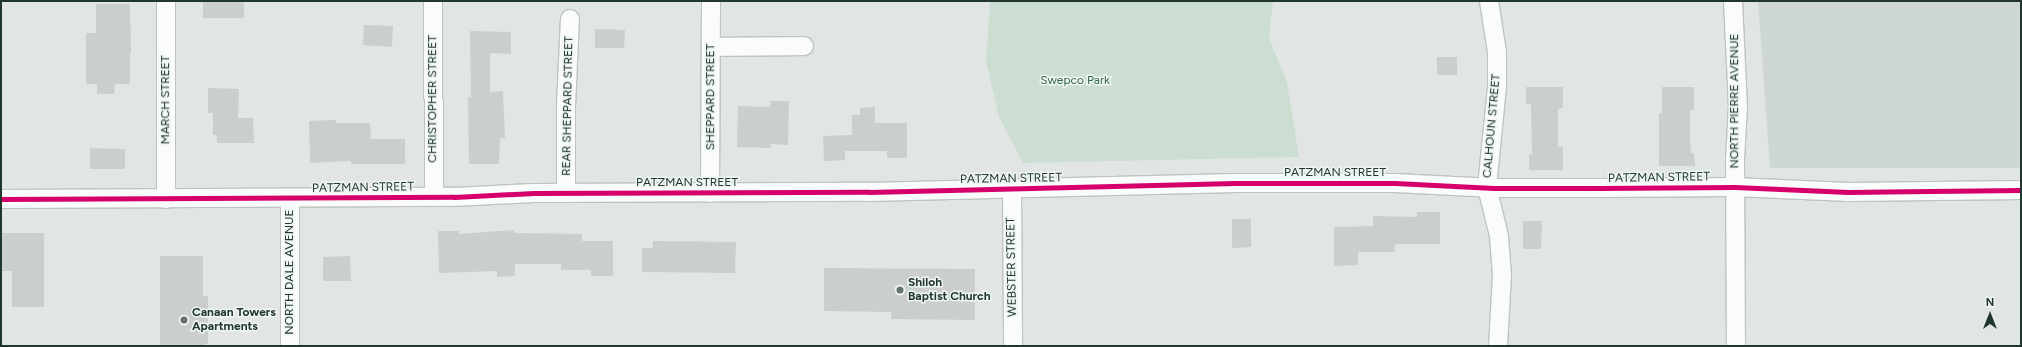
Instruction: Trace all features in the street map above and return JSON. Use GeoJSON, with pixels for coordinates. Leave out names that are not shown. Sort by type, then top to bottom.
{"type":"FeatureCollection","features":[{"type":"Feature","properties":{"kind":"street","name":"MARCH STREET"},"geometry":{"type":"LineString","coordinates":[[166,1],[166,199]]}},
{"type":"Feature","properties":{"kind":"street","name":"CHRISTOPHER STREET"},"geometry":{"type":"LineString","coordinates":[[433,1],[434,197]]}},
{"type":"Feature","properties":{"kind":"street","name":"SHEPPARD STREET"},"geometry":{"type":"LineString","coordinates":[[710,193],[711,1]]}},
{"type":"Feature","properties":{"kind":"street","name":"CALHOUN STREET"},"geometry":{"type":"LineString","coordinates":[[1489,1],[1497,52],[1497,87],[1487,187],[1499,236],[1502,276],[1498,346]]}},
{"type":"Feature","properties":{"kind":"street","name":"NORTH PIERRE AVENUE"},"geometry":{"type":"LineString","coordinates":[[1733,1],[1738,106],[1735,187],[1736,346]]}},
{"type":"Feature","properties":{"kind":"street","name":"REAR SHEPPARD STREET"},"geometry":{"type":"LineString","coordinates":[[566,193],[566,106],[570,19]]}},
{"type":"Feature","properties":{"kind":"street"},"geometry":{"type":"LineString","coordinates":[[711,47],[804,46]]}},
{"type":"Feature","properties":{"kind":"street","name":"PATZMAN STREET"},"geometry":{"type":"LineString","coordinates":[[1,199],[434,197],[566,193],[869,192],[1315,183],[1428,184],[1487,187],[1735,187],[1855,192],[2021,190]]}},
{"type":"Feature","properties":{"kind":"street","name":"WEBSTER STREET"},"geometry":{"type":"LineString","coordinates":[[1012,189],[1013,346]]}},
{"type":"Feature","properties":{"kind":"street","name":"NORTH DALE AVENUE"},"geometry":{"type":"LineString","coordinates":[[290,198],[290,346]]}},
{"type":"Feature","properties":{"kind":"shaded area"},"geometry":{"type":"Polygon","coordinates":[[[1758,1],[2021,1],[2021,168],[1770,168],[1758,1]]]}},
{"type":"Feature","properties":{"kind":"green space","name":"Swepco Park"},"geometry":{"type":"Polygon","coordinates":[[[990,1],[1273,1],[1269,38],[1287,82],[1299,157],[1023,163],[999,117],[986,62],[990,1]]]}},
{"type":"Feature","properties":{"kind":"building"},"geometry":{"type":"Polygon","coordinates":[[[203,1],[244,1],[244,18],[203,18],[203,1]]]}},
{"type":"Feature","properties":{"kind":"building"},"geometry":{"type":"Polygon","coordinates":[[[96,4],[130,4],[130,84],[115,84],[114,94],[97,94],[97,84],[86,84],[86,33],[96,33],[96,4]]]}},
{"type":"Feature","properties":{"kind":"building"},"geometry":{"type":"Polygon","coordinates":[[[364,25],[393,26],[392,47],[363,45],[364,25]]]}},
{"type":"Feature","properties":{"kind":"building"},"geometry":{"type":"Polygon","coordinates":[[[595,29],[625,30],[624,48],[595,48],[595,29]]]}},
{"type":"Feature","properties":{"kind":"building"},"geometry":{"type":"Polygon","coordinates":[[[470,31],[511,32],[511,54],[490,53],[490,92],[503,91],[505,138],[500,138],[499,164],[469,164],[468,97],[471,97],[470,31]]]}},
{"type":"Feature","properties":{"kind":"building"},"geometry":{"type":"Polygon","coordinates":[[[1437,57],[1457,57],[1457,75],[1437,75],[1437,57]]]}},
{"type":"Feature","properties":{"kind":"building"},"geometry":{"type":"Polygon","coordinates":[[[1526,87],[1563,87],[1563,108],[1558,109],[1558,147],[1563,147],[1563,170],[1529,170],[1529,154],[1532,154],[1531,104],[1526,104],[1526,87]]]}},
{"type":"Feature","properties":{"kind":"building"},"geometry":{"type":"Polygon","coordinates":[[[1662,87],[1694,87],[1694,110],[1690,110],[1690,143],[1691,153],[1694,153],[1695,166],[1659,166],[1659,113],[1662,113],[1662,87]]]}},
{"type":"Feature","properties":{"kind":"building"},"geometry":{"type":"Polygon","coordinates":[[[208,88],[239,89],[238,118],[253,118],[254,143],[217,143],[217,135],[213,135],[213,113],[208,113],[208,88]]]}},
{"type":"Feature","properties":{"kind":"building"},"geometry":{"type":"Polygon","coordinates":[[[770,101],[789,101],[788,145],[771,144],[771,148],[737,147],[738,106],[770,107],[770,101]]]}},
{"type":"Feature","properties":{"kind":"building"},"geometry":{"type":"Polygon","coordinates":[[[875,107],[875,123],[907,123],[907,158],[887,158],[887,151],[845,151],[845,160],[824,161],[823,136],[852,135],[852,115],[860,115],[860,108],[875,107]]]}},
{"type":"Feature","properties":{"kind":"building"},"geometry":{"type":"Polygon","coordinates":[[[336,120],[336,123],[370,123],[371,139],[405,139],[405,164],[351,164],[351,161],[310,163],[309,121],[336,120]]]}},
{"type":"Feature","properties":{"kind":"building"},"geometry":{"type":"Polygon","coordinates":[[[90,148],[125,149],[125,169],[90,169],[90,148]]]}},
{"type":"Feature","properties":{"kind":"building"},"geometry":{"type":"Polygon","coordinates":[[[1417,212],[1440,212],[1440,244],[1395,244],[1395,252],[1358,252],[1358,265],[1334,266],[1334,227],[1373,226],[1373,216],[1417,217],[1417,212]]]}},
{"type":"Feature","properties":{"kind":"building"},"geometry":{"type":"Polygon","coordinates":[[[1232,219],[1251,219],[1251,247],[1232,248],[1232,219]]]}},
{"type":"Feature","properties":{"kind":"building"},"geometry":{"type":"Polygon","coordinates":[[[1523,221],[1542,221],[1541,249],[1523,249],[1523,221]]]}},
{"type":"Feature","properties":{"kind":"building"},"geometry":{"type":"Polygon","coordinates":[[[514,230],[514,233],[582,234],[582,241],[613,241],[613,276],[591,276],[591,270],[561,270],[561,264],[515,264],[515,276],[497,277],[497,271],[439,273],[438,231],[459,231],[459,234],[514,230]]]}},
{"type":"Feature","properties":{"kind":"building"},"geometry":{"type":"Polygon","coordinates":[[[1,233],[44,233],[44,307],[12,307],[12,271],[1,271],[1,233]]]}},
{"type":"Feature","properties":{"kind":"building"},"geometry":{"type":"Polygon","coordinates":[[[653,241],[736,242],[735,273],[642,272],[642,248],[653,248],[653,241]]]}},
{"type":"Feature","properties":{"kind":"building","name":"Canaan Towers Apartments"},"geometry":{"type":"Polygon","coordinates":[[[160,256],[203,256],[203,296],[208,296],[208,344],[204,344],[204,346],[160,346],[160,256]]]}},
{"type":"Feature","properties":{"kind":"building"},"geometry":{"type":"Polygon","coordinates":[[[350,256],[351,281],[323,281],[323,257],[350,256]]]}},
{"type":"Feature","properties":{"kind":"building","name":"Shiloh Baptist Church"},"geometry":{"type":"Polygon","coordinates":[[[824,268],[975,269],[975,320],[891,319],[891,312],[824,311],[824,268]]]}},
{"type":"Feature","properties":{"kind":"cycle path"},"geometry":{"type":"LineString","coordinates":[[1,199],[454,197],[534,193],[869,192],[1235,183],[1395,183],[1494,188],[1735,187],[1848,192],[2021,190]]}},
{"type":"Feature","properties":{"kind":"place","name":"Shiloh Baptist Church"},"geometry":{"type":"Point","coordinates":[900,290]}},
{"type":"Feature","properties":{"kind":"place","name":"Canaan Towers Apartments"},"geometry":{"type":"Point","coordinates":[184,320]}}]}
